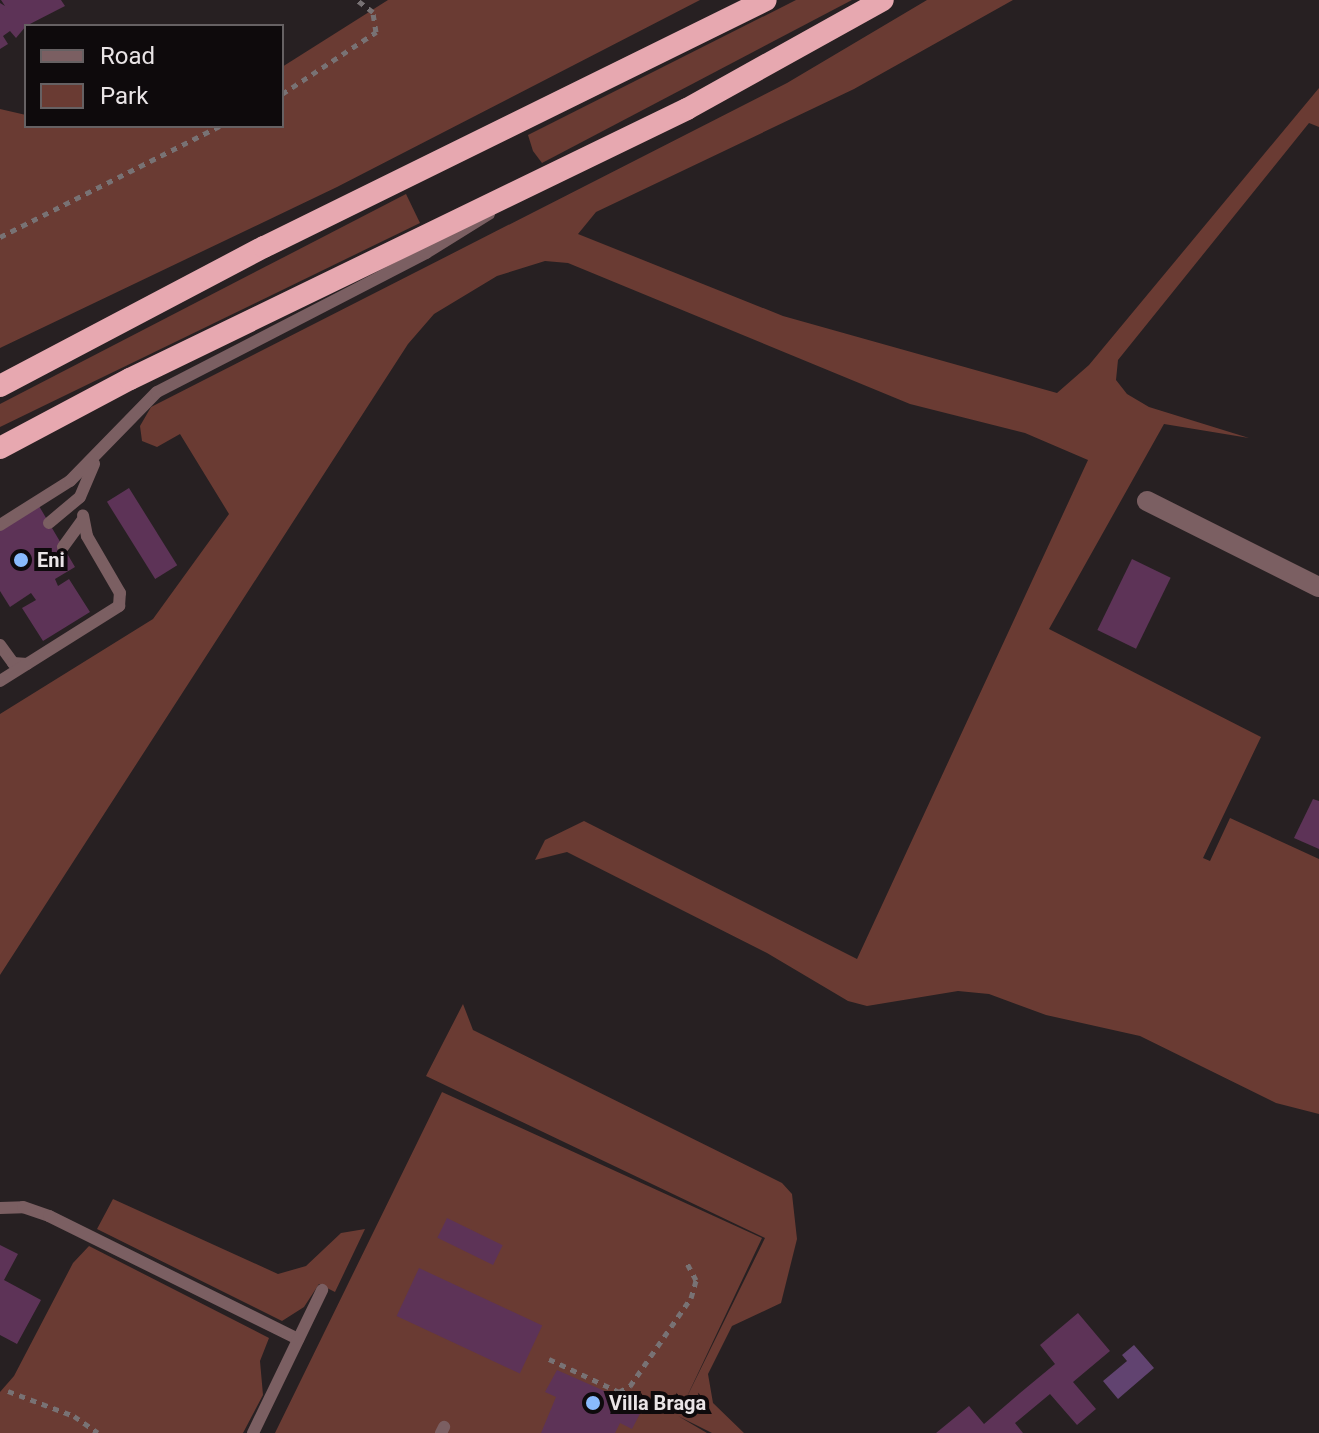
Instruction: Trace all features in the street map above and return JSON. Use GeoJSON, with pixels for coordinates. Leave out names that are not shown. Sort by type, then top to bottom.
{"type":"FeatureCollection","features":[{"type":"Feature","properties":{"kind":"highway"},"geometry":{"type":"LineString","coordinates":[[0,386],[264,247],[766,0]]}},
{"type":"Feature","properties":{"kind":"highway"},"geometry":{"type":"LineString","coordinates":[[0,448],[130,379],[552,176],[738,82],[883,0]]}},
{"type":"Feature","properties":{"kind":"street"},"geometry":{"type":"LineString","coordinates":[[1147,501],[1319,587]]}},
{"type":"Feature","properties":{"kind":"lane"},"geometry":{"type":"LineString","coordinates":[[0,525],[70,481],[136,408],[169,384],[426,253],[552,176]]}},
{"type":"Feature","properties":{"kind":"lane"},"geometry":{"type":"LineString","coordinates":[[49,523],[75,504],[105,443]]}},
{"type":"Feature","properties":{"kind":"lane"},"geometry":{"type":"LineString","coordinates":[[63,547],[77,535],[83,515],[86,484]]}},
{"type":"Feature","properties":{"kind":"lane"},"geometry":{"type":"LineString","coordinates":[[0,681],[119,606],[120,593],[87,536],[83,515]]}},
{"type":"Feature","properties":{"kind":"lane"},"geometry":{"type":"LineString","coordinates":[[0,645],[13,663],[31,663]]}},
{"type":"Feature","properties":{"kind":"lane"},"geometry":{"type":"LineString","coordinates":[[0,1208],[23,1207],[49,1216],[298,1339]]}},
{"type":"Feature","properties":{"kind":"lane"},"geometry":{"type":"LineString","coordinates":[[253,1433],[322,1290]]}},
{"type":"Feature","properties":{"kind":"path"},"geometry":{"type":"LineString","coordinates":[[284,93],[376,32],[373,12],[357,0]]}},
{"type":"Feature","properties":{"kind":"path"},"geometry":{"type":"LineString","coordinates":[[0,237],[216,128]]}},
{"type":"Feature","properties":{"kind":"path"},"geometry":{"type":"LineString","coordinates":[[549,1359],[619,1392],[630,1386],[691,1298],[696,1280],[686,1261]]}},
{"type":"Feature","properties":{"kind":"path"},"geometry":{"type":"LineString","coordinates":[[8,1391],[74,1416],[98,1433]]}},
{"type":"Feature","properties":{"kind":"green space"},"geometry":{"type":"Polygon","coordinates":[[[388,0],[700,0],[337,187],[0,348],[0,109],[24,115],[24,128],[284,128],[284,66],[388,0]]]}},
{"type":"Feature","properties":{"kind":"green space"},"geometry":{"type":"Polygon","coordinates":[[[796,0],[852,0],[542,163],[533,151],[528,135],[796,0]]]}},
{"type":"Feature","properties":{"kind":"green space"},"geometry":{"type":"Polygon","coordinates":[[[927,0],[1013,0],[854,89],[596,212],[578,234],[783,316],[1057,393],[1089,365],[1319,88],[1319,127],[1309,123],[1118,360],[1116,380],[1127,394],[1149,407],[1249,438],[1164,424],[1049,629],[1261,737],[1203,858],[1210,861],[1230,818],[1319,859],[1319,1114],[1276,1103],[1140,1036],[1046,1015],[989,994],[958,991],[867,1006],[848,1001],[767,953],[567,852],[535,860],[545,840],[584,821],[857,959],[1088,460],[1025,433],[910,404],[568,263],[545,261],[497,276],[434,314],[408,344],[0,975],[0,714],[153,619],[229,514],[180,434],[157,447],[142,441],[140,426],[151,407],[787,83],[927,0]]]}},
{"type":"Feature","properties":{"kind":"green space"},"geometry":{"type":"Polygon","coordinates":[[[406,194],[420,223],[0,427],[0,404],[406,194]]]}},
{"type":"Feature","properties":{"kind":"green space"},"geometry":{"type":"Polygon","coordinates":[[[463,1004],[473,1030],[782,1183],[792,1194],[797,1239],[781,1303],[732,1326],[708,1374],[713,1403],[744,1433],[712,1433],[678,1416],[707,1433],[275,1433],[442,1092],[762,1238],[682,1407],[765,1238],[426,1076],[463,1004]]]}},
{"type":"Feature","properties":{"kind":"green space"},"geometry":{"type":"Polygon","coordinates":[[[113,1199],[278,1274],[306,1266],[341,1233],[365,1229],[335,1292],[319,1284],[304,1307],[282,1321],[97,1229],[113,1199]]]}},
{"type":"Feature","properties":{"kind":"green space"},"geometry":{"type":"Polygon","coordinates":[[[89,1246],[269,1338],[260,1361],[263,1395],[243,1433],[0,1433],[0,1392],[14,1376],[73,1263],[89,1246]]]}},
{"type":"Feature","properties":{"kind":"shaded area"},"geometry":{"type":"Polygon","coordinates":[[[1134,1345],[1154,1368],[1118,1399],[1103,1381],[1127,1361],[1122,1355],[1134,1345]]]}},
{"type":"Feature","properties":{"kind":"building"},"geometry":{"type":"Polygon","coordinates":[[[1,0],[61,0],[65,6],[24,24],[16,38],[10,31],[3,36],[8,44],[0,49],[0,3],[5,6],[1,0]]]}},
{"type":"Feature","properties":{"kind":"building"},"geometry":{"type":"Polygon","coordinates":[[[129,488],[177,565],[155,579],[107,502],[129,488]]]}},
{"type":"Feature","properties":{"kind":"building"},"geometry":{"type":"Polygon","coordinates":[[[39,506],[75,567],[55,579],[58,586],[69,579],[90,612],[43,641],[22,608],[36,600],[31,593],[10,607],[0,591],[0,530],[39,506]]]}},
{"type":"Feature","properties":{"kind":"building"},"geometry":{"type":"Polygon","coordinates":[[[1132,559],[1171,578],[1136,649],[1097,630],[1132,559]]]}},
{"type":"Feature","properties":{"kind":"building"},"geometry":{"type":"Polygon","coordinates":[[[1313,799],[1319,801],[1319,849],[1294,838],[1313,799]]]}},
{"type":"Feature","properties":{"kind":"building"},"geometry":{"type":"Polygon","coordinates":[[[447,1218],[503,1245],[493,1265],[437,1238],[447,1218]]]}},
{"type":"Feature","properties":{"kind":"building"},"geometry":{"type":"Polygon","coordinates":[[[0,1245],[18,1254],[4,1280],[41,1300],[17,1344],[0,1335],[0,1245]]]}},
{"type":"Feature","properties":{"kind":"building"},"geometry":{"type":"Polygon","coordinates":[[[419,1268],[542,1325],[520,1374],[397,1316],[419,1268]]]}},
{"type":"Feature","properties":{"kind":"building"},"geometry":{"type":"Polygon","coordinates":[[[1078,1313],[1110,1351],[1073,1382],[1096,1409],[1077,1425],[1050,1394],[1015,1423],[1023,1433],[936,1433],[969,1406],[984,1424],[1055,1364],[1040,1345],[1078,1313]]]}},
{"type":"Feature","properties":{"kind":"building","name":"Villa Braga"},"geometry":{"type":"Polygon","coordinates":[[[557,1370],[643,1408],[632,1429],[620,1423],[615,1433],[541,1433],[556,1397],[545,1392],[557,1370]]]}},
{"type":"Feature","properties":{"kind":"place","name":"Eni"},"geometry":{"type":"Point","coordinates":[21,560]}},
{"type":"Feature","properties":{"kind":"place","name":"Villa Braga"},"geometry":{"type":"Point","coordinates":[593,1403]}}]}
